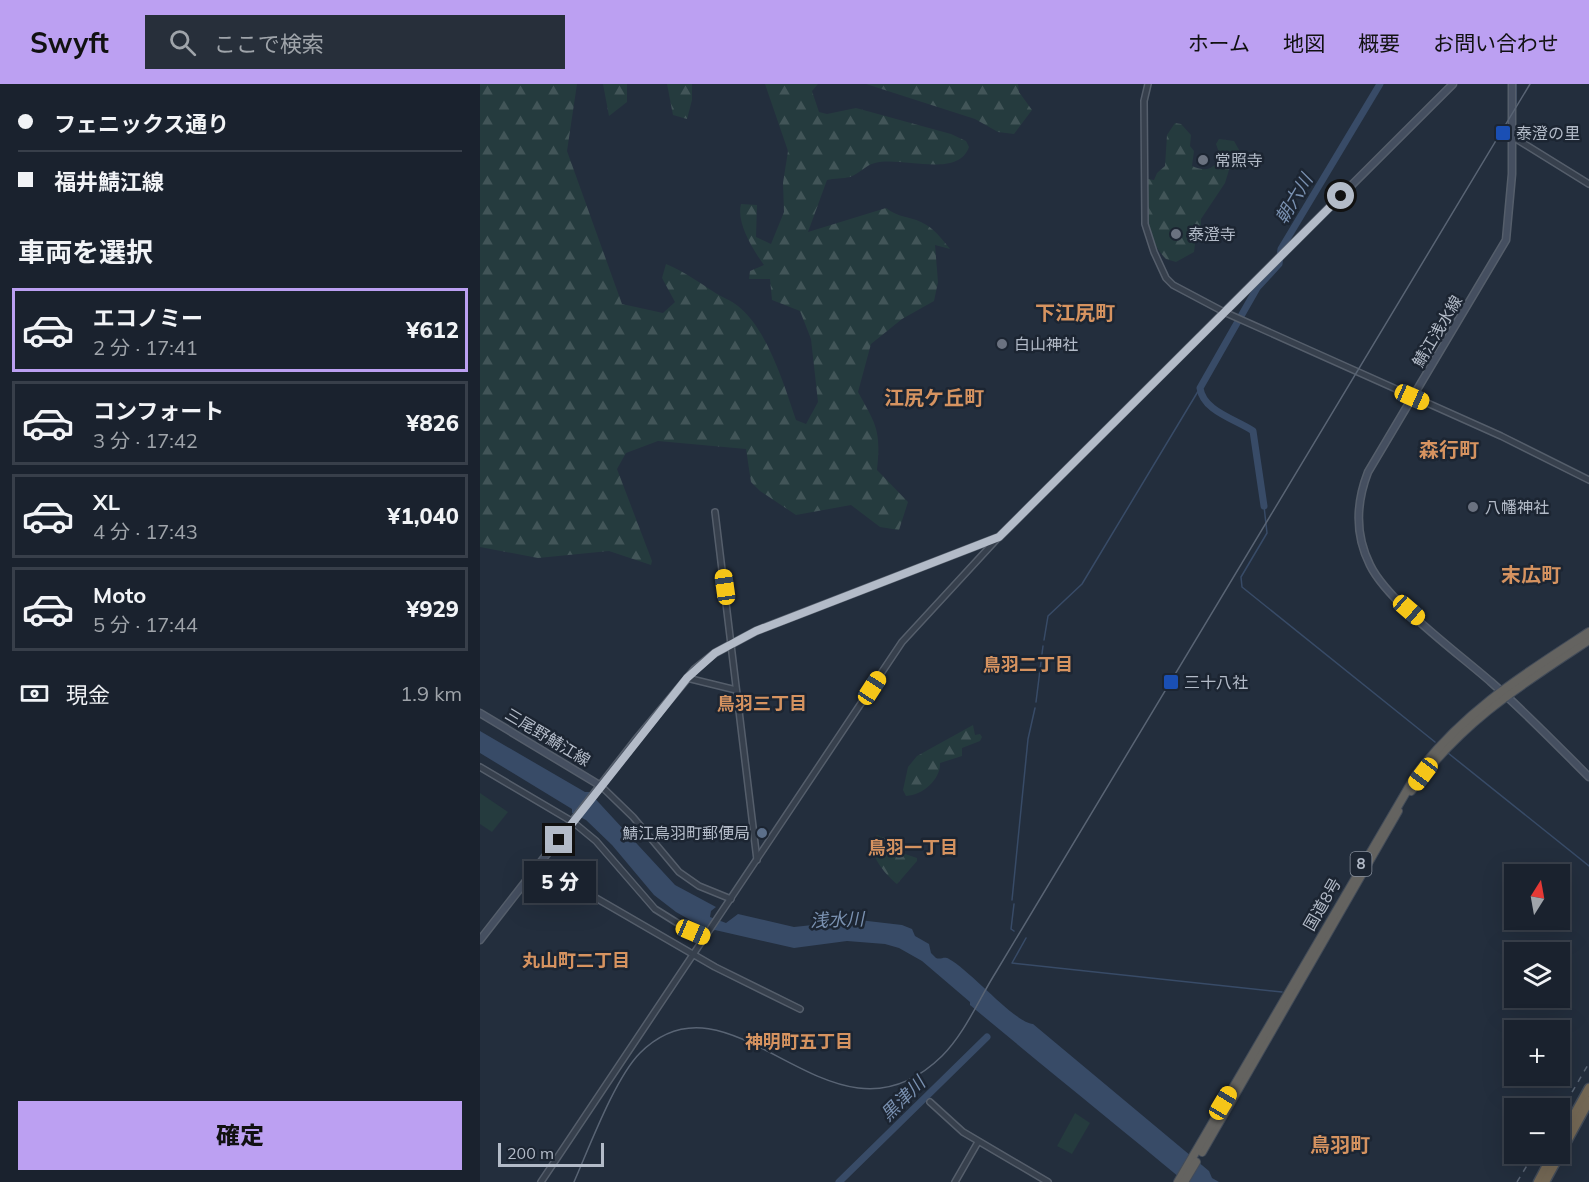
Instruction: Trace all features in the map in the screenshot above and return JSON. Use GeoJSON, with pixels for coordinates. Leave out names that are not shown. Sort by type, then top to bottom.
{"type":"FeatureCollection","features":[{"type":"Feature","properties":{"kind":"highway","name":"国道8号"},"geometry":{"type":"LineString","coordinates":[[1184,1182],[1198,1153],[1406,789],[1446,737],[1589,632]]}},
{"type":"Feature","properties":{"kind":"highway","name":"国道8号"},"geometry":{"type":"LineString","coordinates":[[1503,693],[1589,640]]}},
{"type":"Feature","properties":{"kind":"highway"},"geometry":{"type":"LineString","coordinates":[[1570,1122],[1589,1088]]}},
{"type":"Feature","properties":{"kind":"highway"},"geometry":{"type":"LineString","coordinates":[[1545,1182],[1589,1101]]}},
{"type":"Feature","properties":{"kind":"highway","name":"国道8号"},"geometry":{"type":"LineString","coordinates":[[1178,1182],[1198,1153]]}},
{"type":"Feature","properties":{"kind":"highway"},"geometry":{"type":"LineString","coordinates":[[1538,1182],[1548,1164]]}},
{"type":"Feature","properties":{"kind":"main road"},"geometry":{"type":"LineString","coordinates":[[480,940],[687,678],[715,653],[756,631],[999,537],[1453,84]]}},
{"type":"Feature","properties":{"kind":"main road","name":"鯖江浅水線"},"geometry":{"type":"LineString","coordinates":[[1512,84],[1511,211],[1506,240],[1364,482],[1359,500],[1358,526],[1365,553],[1378,580],[1503,693],[1589,777]]}},
{"type":"Feature","properties":{"kind":"main road","name":"三尾野鯖江線"},"geometry":{"type":"LineString","coordinates":[[480,713],[599,788]]}},
{"type":"Feature","properties":{"kind":"street"},"geometry":{"type":"LineString","coordinates":[[1148,84],[1144,98],[1143,203],[1145,224],[1154,252],[1166,278],[1173,285],[1224,312],[1501,436],[1589,480]]}},
{"type":"Feature","properties":{"kind":"street"},"geometry":{"type":"LineString","coordinates":[[1512,136],[1589,184]]}},
{"type":"Feature","properties":{"kind":"street"},"geometry":{"type":"LineString","coordinates":[[715,512],[757,860]]}},
{"type":"Feature","properties":{"kind":"street"},"geometry":{"type":"LineString","coordinates":[[540,1182],[695,955],[902,642],[999,537]]}},
{"type":"Feature","properties":{"kind":"street"},"geometry":{"type":"LineString","coordinates":[[687,678],[736,690]]}},
{"type":"Feature","properties":{"kind":"street"},"geometry":{"type":"LineString","coordinates":[[480,767],[574,820],[596,841],[655,909],[706,937]]}},
{"type":"Feature","properties":{"kind":"street"},"geometry":{"type":"LineString","coordinates":[[599,788],[633,817],[679,872],[699,886],[730,901]]}},
{"type":"Feature","properties":{"kind":"street"},"geometry":{"type":"LineString","coordinates":[[539,865],[741,981],[800,1009]]}},
{"type":"Feature","properties":{"kind":"street"},"geometry":{"type":"LineString","coordinates":[[930,1102],[963,1132],[1048,1182]]}},
{"type":"Feature","properties":{"kind":"street"},"geometry":{"type":"LineString","coordinates":[[955,1182],[978,1142]]}},
{"type":"Feature","properties":{"kind":"green space"},"geometry":{"type":"Polygon","coordinates":[[[480,84],[577,84],[567,151],[622,304],[663,313],[675,302],[662,278],[666,264],[735,304],[749,316],[758,329],[774,359],[796,420],[806,424],[818,402],[811,339],[800,311],[772,300],[770,279],[749,279],[750,271],[764,265],[743,228],[740,211],[741,204],[757,205],[756,237],[771,244],[784,212],[783,183],[788,151],[765,84],[818,84],[812,91],[819,112],[827,114],[856,108],[951,134],[966,141],[969,147],[963,157],[953,162],[942,164],[875,163],[850,177],[827,180],[808,232],[886,208],[895,214],[926,224],[950,249],[935,245],[938,282],[934,301],[902,319],[871,344],[858,392],[870,413],[878,437],[877,470],[908,502],[899,530],[880,527],[851,505],[796,515],[760,491],[751,482],[746,449],[658,441],[626,453],[617,469],[652,561],[651,565],[609,551],[538,558],[480,547],[480,84]]]}},
{"type":"Feature","properties":{"kind":"green space"},"geometry":{"type":"Polygon","coordinates":[[[603,84],[627,84],[627,102],[609,116],[603,84]]]}},
{"type":"Feature","properties":{"kind":"green space"},"geometry":{"type":"Polygon","coordinates":[[[667,84],[692,84],[692,100],[687,119],[673,115],[667,84]]]}},
{"type":"Feature","properties":{"kind":"green space"},"geometry":{"type":"Polygon","coordinates":[[[866,84],[1018,84],[1019,92],[1032,110],[1014,134],[998,132],[975,119],[866,84]]]}},
{"type":"Feature","properties":{"kind":"green space"},"geometry":{"type":"Polygon","coordinates":[[[1175,123],[1181,124],[1191,135],[1190,146],[1194,151],[1192,166],[1205,169],[1221,158],[1216,144],[1219,139],[1234,141],[1242,155],[1241,159],[1232,160],[1225,183],[1201,219],[1201,235],[1195,244],[1194,252],[1176,262],[1166,259],[1154,242],[1146,211],[1148,179],[1154,180],[1157,173],[1165,166],[1167,135],[1175,123]]]}},
{"type":"Feature","properties":{"kind":"green space"},"geometry":{"type":"Polygon","coordinates":[[[973,725],[975,735],[980,734],[982,737],[980,741],[962,748],[962,756],[940,763],[938,774],[930,785],[919,793],[906,796],[903,790],[908,767],[917,756],[973,725]]]}},
{"type":"Feature","properties":{"kind":"green space"},"geometry":{"type":"Polygon","coordinates":[[[480,793],[508,812],[492,832],[480,824],[480,793]]]}},
{"type":"Feature","properties":{"kind":"green space"},"geometry":{"type":"Polygon","coordinates":[[[877,835],[896,843],[905,854],[917,858],[917,861],[897,884],[884,871],[874,855],[872,843],[877,835]]]}},
{"type":"Feature","properties":{"kind":"green space"},"geometry":{"type":"Polygon","coordinates":[[[1075,1113],[1090,1123],[1072,1154],[1057,1146],[1075,1113]]]}},
{"type":"Feature","properties":{"kind":"water"},"geometry":{"type":"Polygon","coordinates":[[[480,731],[585,792],[589,792],[675,885],[716,907],[711,911],[710,917],[726,923],[738,914],[794,927],[859,920],[902,925],[912,929],[915,936],[929,944],[931,953],[936,958],[947,958],[958,965],[1015,1015],[1033,1024],[1209,1171],[1212,1178],[1219,1182],[1185,1182],[970,1005],[970,1002],[922,961],[899,948],[885,944],[847,941],[794,948],[715,930],[711,932],[676,912],[654,895],[612,845],[586,820],[572,813],[572,809],[480,753],[480,731]]]}},
{"type":"Feature","properties":{"kind":"waterway","name":"朝六川"},"geometry":{"type":"LineString","coordinates":[[1264,506],[1253,431],[1213,409],[1202,396],[1200,388],[1257,288],[1279,264],[1281,249],[1380,84]]}},
{"type":"Feature","properties":{"kind":"waterway"},"geometry":{"type":"LineString","coordinates":[[1516,84],[1516,104]]}},
{"type":"Feature","properties":{"kind":"waterway"},"geometry":{"type":"LineString","coordinates":[[1044,640],[1048,616],[1082,584],[1200,388]]}},
{"type":"Feature","properties":{"kind":"waterway"},"geometry":{"type":"LineString","coordinates":[[1264,506],[1267,533],[1241,577],[1242,587],[1435,742]]}},
{"type":"Feature","properties":{"kind":"waterway"},"geometry":{"type":"LineString","coordinates":[[1036,702],[1043,646]]}},
{"type":"Feature","properties":{"kind":"waterway"},"geometry":{"type":"LineString","coordinates":[[1012,900],[1028,739],[1035,708]]}},
{"type":"Feature","properties":{"kind":"waterway"},"geometry":{"type":"LineString","coordinates":[[1448,753],[1589,866]]}},
{"type":"Feature","properties":{"kind":"waterway"},"geometry":{"type":"LineString","coordinates":[[1014,904],[1011,929],[1014,931]]}},
{"type":"Feature","properties":{"kind":"waterway"},"geometry":{"type":"LineString","coordinates":[[1026,938],[1012,963],[1282,992]]}},
{"type":"Feature","properties":{"kind":"waterway","name":"黒津川"},"geometry":{"type":"LineString","coordinates":[[839,1182],[987,1037]]}},
{"type":"Feature","properties":{"kind":"tram line"},"geometry":{"type":"LineString","coordinates":[[574,1182],[603,1114],[631,1064],[640,1053],[675,1031],[711,1029],[748,1041],[822,1078],[861,1088],[901,1083],[942,1056],[950,1047],[965,1026],[1530,84]]}},
{"type":"Feature","properties":{"kind":"railway"},"geometry":{"type":"LineString","coordinates":[[1569,1098],[1589,1063]]}},
{"type":"Feature","properties":{"kind":"railway"},"geometry":{"type":"LineString","coordinates":[[1517,1182],[1528,1164]]}},
{"type":"Feature","properties":{"kind":"place","name":"泰澄の里"},"geometry":{"type":"Point","coordinates":[1503,133]}},
{"type":"Feature","properties":{"kind":"place","name":"常照寺"},"geometry":{"type":"Point","coordinates":[1203,160]}},
{"type":"Feature","properties":{"kind":"place","name":"泰澄寺"},"geometry":{"type":"Point","coordinates":[1176,234]}},
{"type":"Feature","properties":{"kind":"place","name":"白山神社"},"geometry":{"type":"Point","coordinates":[1002,344]}},
{"type":"Feature","properties":{"kind":"place","name":"八幡神社"},"geometry":{"type":"Point","coordinates":[1473,507]}},
{"type":"Feature","properties":{"kind":"place","name":"三十八社"},"geometry":{"type":"Point","coordinates":[1171,682]}},
{"type":"Feature","properties":{"kind":"place","name":"鯖江鳥羽町郵便局"},"geometry":{"type":"Point","coordinates":[762,833]}},
{"type":"Feature","properties":{"kind":"district","name":"下江尻町"},"geometry":{"type":"Point","coordinates":[1075,313]}},
{"type":"Feature","properties":{"kind":"district","name":"江尻ケ丘町"},"geometry":{"type":"Point","coordinates":[934,398]}},
{"type":"Feature","properties":{"kind":"district","name":"森行町"},"geometry":{"type":"Point","coordinates":[1449,450]}},
{"type":"Feature","properties":{"kind":"district","name":"末広町"},"geometry":{"type":"Point","coordinates":[1531,575]}},
{"type":"Feature","properties":{"kind":"district","name":"鳥羽二丁目"},"geometry":{"type":"Point","coordinates":[1028,665]}},
{"type":"Feature","properties":{"kind":"district","name":"鳥羽三丁目"},"geometry":{"type":"Point","coordinates":[762,704]}},
{"type":"Feature","properties":{"kind":"district","name":"鳥羽一丁目"},"geometry":{"type":"Point","coordinates":[913,848]}},
{"type":"Feature","properties":{"kind":"district","name":"丸山町二丁目"},"geometry":{"type":"Point","coordinates":[576,961]}},
{"type":"Feature","properties":{"kind":"district","name":"神明町五丁目"},"geometry":{"type":"Point","coordinates":[799,1042]}},
{"type":"Feature","properties":{"kind":"district","name":"鳥羽町"},"geometry":{"type":"Point","coordinates":[1340,1145]}},
{"type":"Feature","properties":{"kind":"route"},"geometry":{"type":"LineString","coordinates":[[559,840],[687,678],[715,653],[756,631],[999,537],[1341,196]]}},
{"type":"Feature","properties":{"kind":"water label","name":"浅水川"},"geometry":{"type":"Point","coordinates":[837,920]}}]}
